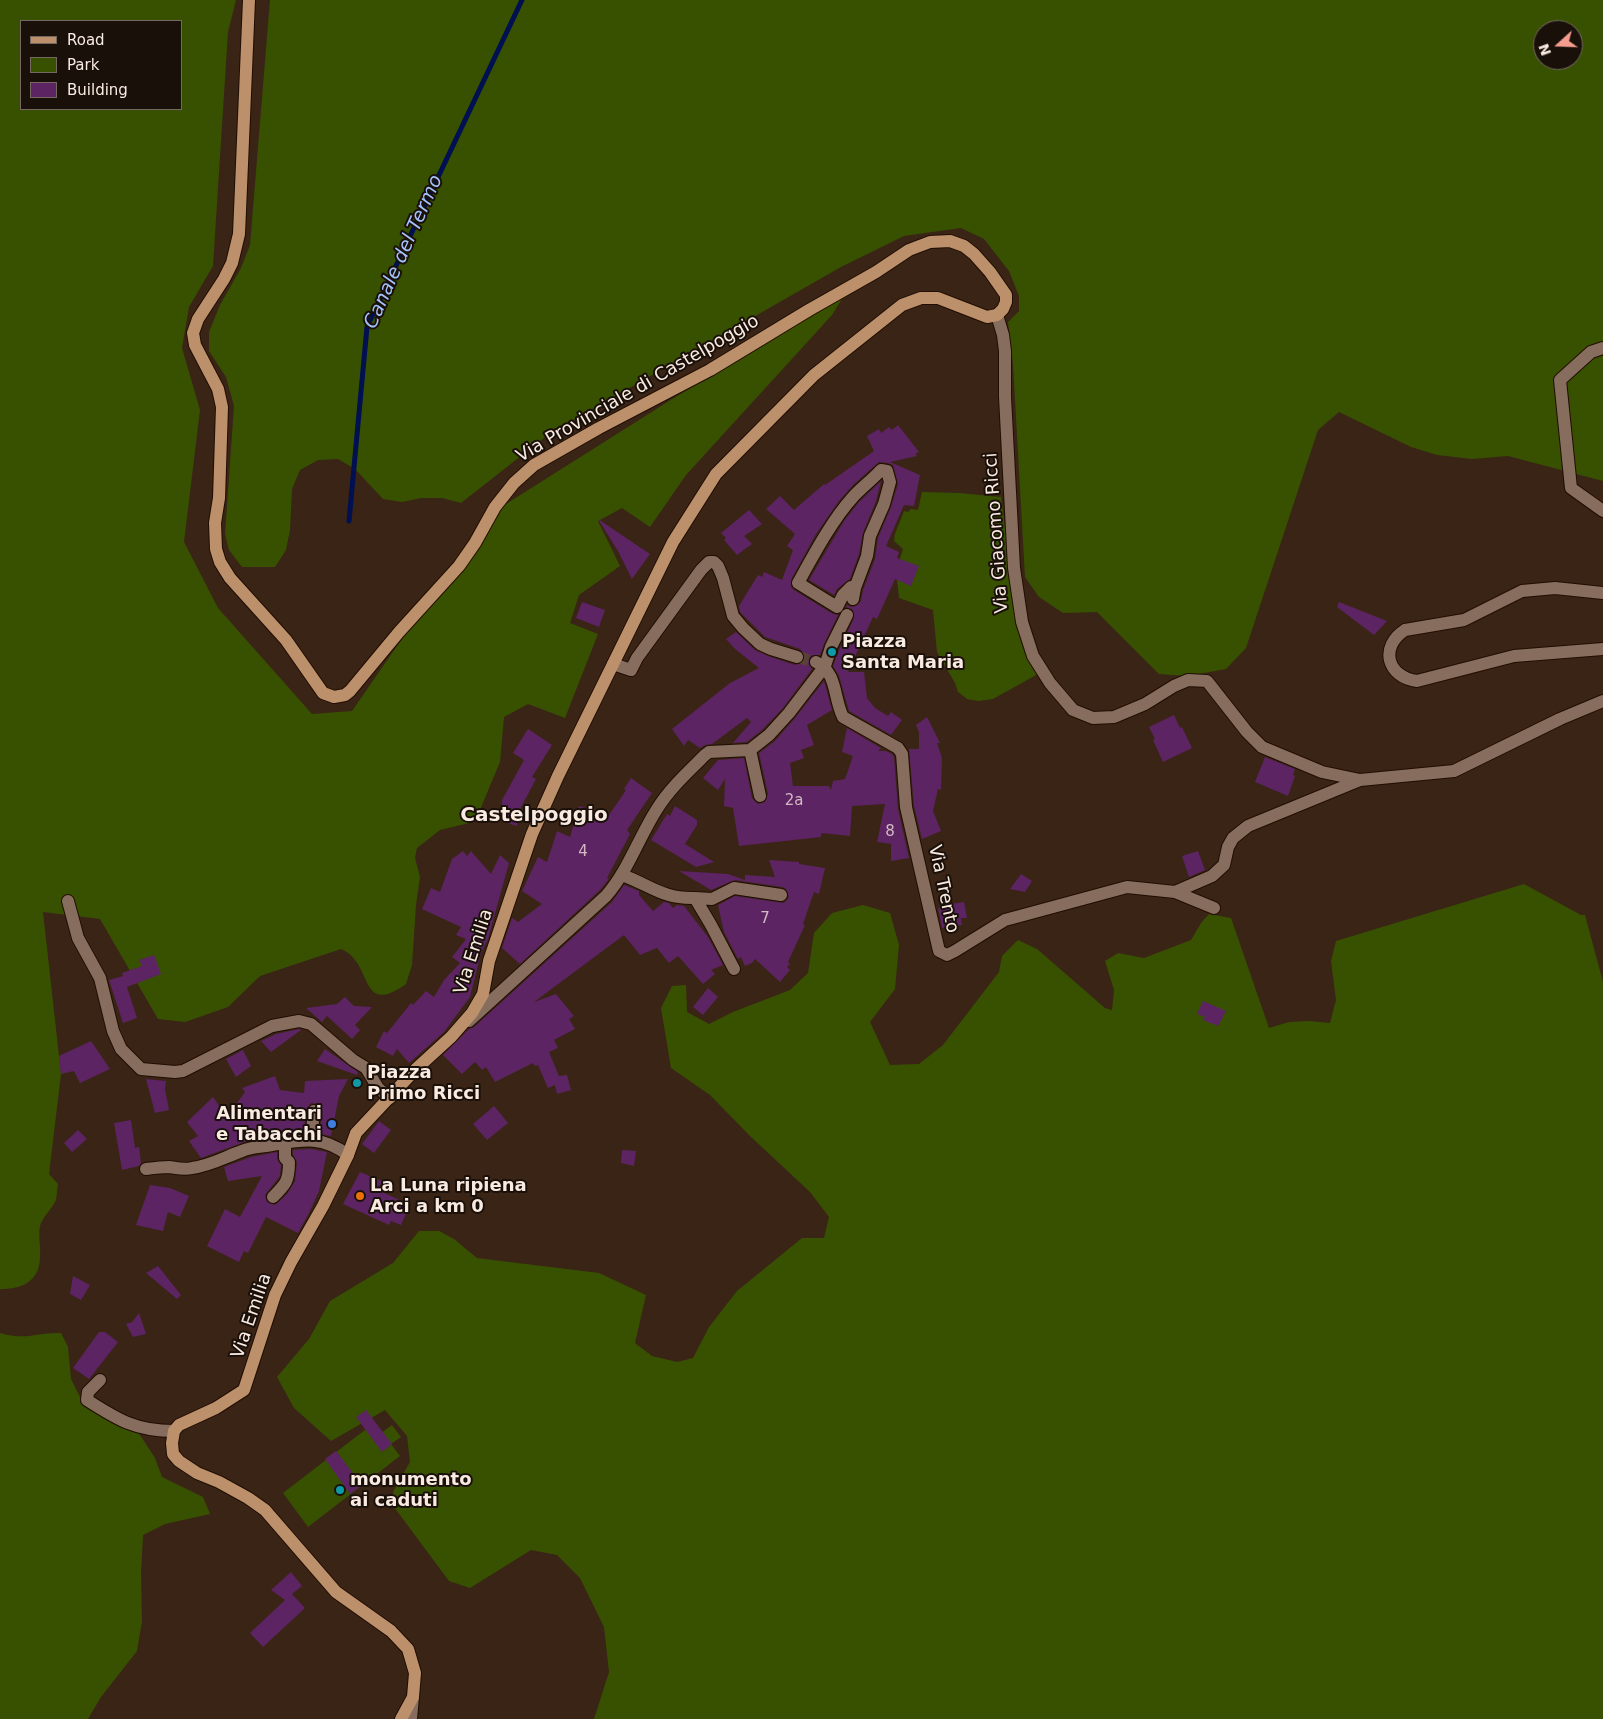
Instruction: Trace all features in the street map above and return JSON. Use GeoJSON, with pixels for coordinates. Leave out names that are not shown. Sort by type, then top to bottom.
{"type":"FeatureCollection","features":[{"type":"Feature","properties":{"kind":"main road","name":"Via Provinciale di Castelpoggio"},"geometry":{"type":"LineString","coordinates":[[248,0],[239,234],[232,263],[198,319],[193,333],[195,345],[218,389],[222,407],[221,461],[214,538],[220,562],[230,578],[286,640],[319,688],[328,696],[340,697],[350,691],[459,566],[475,544],[495,506],[514,483],[534,465],[599,428],[710,370],[876,272],[909,250],[930,242],[950,241],[964,246],[990,272],[1006,295],[1003,309],[997,315]]}},
{"type":"Feature","properties":{"kind":"main road"},"geometry":{"type":"LineString","coordinates":[[613,664],[673,542],[716,474],[814,374],[902,305],[921,298],[938,298],[987,317],[997,315]]}},
{"type":"Feature","properties":{"kind":"main road","name":"Via Emilia"},"geometry":{"type":"LineString","coordinates":[[174,1431],[180,1425],[216,1408],[244,1390],[251,1374],[274,1295],[348,1155],[356,1132],[416,1069],[451,1038],[472,1013],[483,994],[489,961],[532,834],[613,664]]}},
{"type":"Feature","properties":{"kind":"main road"},"geometry":{"type":"LineString","coordinates":[[174,1431],[173,1454],[179,1462],[248,1498],[265,1510],[336,1592],[391,1631],[408,1649],[415,1674],[413,1697],[401,1719]]}},
{"type":"Feature","properties":{"kind":"street","name":"Via Giacomo Ricci"},"geometry":{"type":"LineString","coordinates":[[997,315],[1003,335],[1005,351],[1005,397],[1014,568],[1022,622],[1033,656],[1050,683],[1074,710],[1093,718],[1114,718],[1145,704],[1188,680],[1207,681],[1247,732],[1262,747],[1322,772],[1360,780],[1454,771],[1560,719],[1603,701]]}},
{"type":"Feature","properties":{"kind":"street"},"geometry":{"type":"LineString","coordinates":[[1603,348],[1591,352],[1560,380],[1571,488],[1603,511]]}},
{"type":"Feature","properties":{"kind":"street"},"geometry":{"type":"LineString","coordinates":[[881,470],[887,471],[890,482],[884,504],[870,536],[867,556],[854,593],[851,587],[843,595],[837,607],[798,584],[842,511],[853,497],[876,475],[881,470]]}},
{"type":"Feature","properties":{"kind":"street"},"geometry":{"type":"LineString","coordinates":[[613,664],[631,670],[637,658],[700,570],[710,562],[714,562],[718,566],[733,616],[743,628],[760,644],[770,650],[797,657]]}},
{"type":"Feature","properties":{"kind":"street"},"geometry":{"type":"LineString","coordinates":[[1603,593],[1555,588],[1522,591],[1464,620],[1405,630],[1397,635],[1392,643],[1390,661],[1400,676],[1408,680],[1417,681],[1514,656],[1603,649]]}},
{"type":"Feature","properties":{"kind":"street"},"geometry":{"type":"LineString","coordinates":[[451,1038],[616,885],[644,830],[668,791],[691,769],[709,752],[750,750],[769,735],[823,669],[831,647],[847,615]]}},
{"type":"Feature","properties":{"kind":"street","name":"Via Trento"},"geometry":{"type":"LineString","coordinates":[[823,669],[843,717],[898,748],[902,754],[906,807],[939,951],[947,955],[1005,920],[1126,887],[1176,892],[1214,908]]}},
{"type":"Feature","properties":{"kind":"street"},"geometry":{"type":"LineString","coordinates":[[750,750],[760,796]]}},
{"type":"Feature","properties":{"kind":"street","name":"Via Trento"},"geometry":{"type":"LineString","coordinates":[[1176,892],[1212,876],[1224,865],[1228,847],[1233,838],[1248,826],[1360,780]]}},
{"type":"Feature","properties":{"kind":"street"},"geometry":{"type":"LineString","coordinates":[[622,875],[663,894],[679,898],[712,899],[734,888],[781,895]]}},
{"type":"Feature","properties":{"kind":"street"},"geometry":{"type":"LineString","coordinates":[[695,898],[712,925],[734,969]]}},
{"type":"Feature","properties":{"kind":"street"},"geometry":{"type":"LineString","coordinates":[[68,901],[78,938],[100,978],[113,1031],[121,1049],[141,1069],[175,1072],[183,1070],[272,1026],[298,1021],[311,1024],[352,1060],[366,1068],[378,1088],[390,1098]]}},
{"type":"Feature","properties":{"kind":"street"},"geometry":{"type":"LineString","coordinates":[[311,1140],[314,1111]]}},
{"type":"Feature","properties":{"kind":"street"},"geometry":{"type":"LineString","coordinates":[[146,1169],[168,1167],[180,1170],[192,1168],[213,1163],[243,1150],[299,1140],[311,1140],[329,1144],[341,1149],[348,1155]]}},
{"type":"Feature","properties":{"kind":"street"},"geometry":{"type":"LineString","coordinates":[[273,1197],[283,1187],[289,1176],[289,1162],[285,1158],[285,1143]]}},
{"type":"Feature","properties":{"kind":"street"},"geometry":{"type":"LineString","coordinates":[[100,1380],[88,1392],[87,1400],[119,1420],[152,1431],[174,1431]]}},
{"type":"Feature","properties":{"kind":"street"},"geometry":{"type":"LineString","coordinates":[[411,1719],[413,1697]]}},
{"type":"Feature","properties":{"kind":"green space"},"geometry":{"type":"Polygon","coordinates":[[[0,0],[236,0],[228,32],[213,266],[189,307],[182,348],[200,410],[184,542],[218,608],[312,714],[352,711],[487,516],[677,396],[756,350],[851,284],[832,315],[686,475],[650,527],[622,508],[598,521],[620,566],[579,595],[570,623],[598,634],[565,718],[528,704],[504,717],[500,762],[477,817],[469,823],[440,830],[417,848],[415,858],[420,877],[412,965],[406,984],[391,993],[380,995],[373,991],[351,956],[341,949],[260,976],[228,1007],[185,1022],[158,1019],[100,919],[43,912],[61,1074],[49,1174],[58,1184],[56,1200],[40,1226],[40,1258],[36,1273],[33,1278],[22,1286],[0,1289],[0,0]]]}},
{"type":"Feature","properties":{"kind":"green space"},"geometry":{"type":"Polygon","coordinates":[[[270,0],[1603,0],[1603,481],[1508,456],[1472,459],[1437,455],[1411,447],[1339,412],[1318,430],[1246,648],[1226,669],[1187,676],[1159,674],[1097,612],[1063,613],[1039,597],[1025,577],[1013,364],[1008,322],[1019,311],[1019,296],[1009,271],[984,239],[961,228],[904,236],[841,267],[549,434],[461,503],[442,498],[421,498],[402,502],[383,499],[355,469],[338,459],[318,460],[300,470],[292,489],[290,530],[286,550],[275,567],[242,567],[229,550],[225,534],[234,406],[226,377],[209,351],[209,332],[220,305],[241,268],[250,245],[270,0]]]}},
{"type":"Feature","properties":{"kind":"green space"},"geometry":{"type":"Polygon","coordinates":[[[922,492],[1001,497],[1018,619],[1038,674],[993,699],[978,701],[967,699],[958,692],[955,683],[937,652],[933,610],[899,598],[896,571],[903,549],[894,541],[895,534],[904,511],[918,510],[922,492]]]}},
{"type":"Feature","properties":{"kind":"green space"},"geometry":{"type":"Polygon","coordinates":[[[1524,884],[1581,915],[1585,915],[1603,982],[1603,1719],[594,1719],[609,1672],[604,1627],[580,1578],[557,1555],[531,1550],[470,1588],[449,1581],[394,1507],[393,1492],[410,1462],[407,1436],[385,1410],[331,1441],[294,1408],[277,1377],[309,1339],[330,1301],[393,1263],[419,1231],[439,1231],[454,1239],[477,1258],[599,1273],[646,1295],[635,1343],[652,1356],[677,1362],[693,1358],[709,1327],[737,1291],[802,1238],[824,1238],[829,1217],[810,1192],[750,1136],[710,1095],[671,1068],[661,1008],[672,986],[686,985],[687,1012],[709,1024],[733,1012],[790,990],[808,973],[814,933],[832,913],[863,905],[890,913],[899,945],[895,989],[870,1022],[890,1065],[919,1064],[943,1045],[999,972],[1002,956],[1018,940],[1037,949],[1105,1008],[1112,1010],[1114,990],[1105,961],[1118,953],[1144,958],[1191,940],[1209,914],[1231,918],[1269,1028],[1289,1022],[1310,1021],[1330,1023],[1336,1000],[1331,961],[1336,941],[1524,884]]]}},
{"type":"Feature","properties":{"kind":"green space"},"geometry":{"type":"Polygon","coordinates":[[[0,1333],[24,1336],[61,1333],[68,1347],[71,1379],[85,1407],[122,1427],[138,1432],[155,1458],[162,1477],[203,1497],[210,1514],[165,1524],[143,1535],[141,1573],[142,1621],[137,1651],[101,1697],[88,1719],[0,1719],[0,1333]]]}},
{"type":"Feature","properties":{"kind":"green space"},"geometry":{"type":"Polygon","coordinates":[[[374,1423],[381,1433],[392,1425],[401,1437],[391,1444],[400,1456],[308,1527],[283,1493],[374,1423]]]}},
{"type":"Feature","properties":{"kind":"building"},"geometry":{"type":"Polygon","coordinates":[[[898,425],[919,452],[915,454],[917,456],[890,462],[920,475],[914,506],[904,505],[886,546],[899,552],[897,558],[919,566],[911,586],[895,579],[877,619],[873,617],[848,672],[864,672],[867,698],[875,708],[888,716],[891,712],[902,720],[891,735],[849,711],[839,676],[833,666],[854,618],[853,610],[846,607],[847,605],[851,607],[856,606],[861,601],[863,590],[875,559],[878,538],[898,484],[893,465],[879,462],[854,484],[839,501],[816,534],[791,580],[791,587],[794,590],[833,614],[838,615],[820,655],[813,655],[809,658],[809,665],[812,669],[783,708],[763,729],[747,742],[733,743],[751,722],[747,718],[712,744],[700,748],[688,740],[684,746],[672,729],[730,683],[759,668],[735,649],[726,639],[736,632],[755,650],[768,656],[795,665],[805,660],[805,655],[800,649],[765,637],[740,612],[739,606],[758,575],[762,577],[764,572],[782,580],[793,550],[787,546],[795,534],[766,509],[780,496],[794,510],[824,484],[874,451],[867,436],[879,429],[881,433],[889,427],[892,430],[898,425]]]}},
{"type":"Feature","properties":{"kind":"building"},"geometry":{"type":"Polygon","coordinates":[[[881,481],[850,579],[837,589],[834,595],[809,580],[844,521],[859,502],[881,481]]]}},
{"type":"Feature","properties":{"kind":"building"},"geometry":{"type":"Polygon","coordinates":[[[749,510],[762,524],[744,536],[752,544],[737,555],[724,540],[726,538],[721,533],[749,510]]]}},
{"type":"Feature","properties":{"kind":"building"},"geometry":{"type":"Polygon","coordinates":[[[598,519],[650,554],[632,579],[618,551],[598,519]]]}},
{"type":"Feature","properties":{"kind":"building"},"geometry":{"type":"Polygon","coordinates":[[[582,602],[605,610],[599,627],[576,618],[582,602]]]}},
{"type":"Feature","properties":{"kind":"building"},"geometry":{"type":"Polygon","coordinates":[[[1339,602],[1387,621],[1374,635],[1337,607],[1339,602]]]}},
{"type":"Feature","properties":{"kind":"building"},"geometry":{"type":"Polygon","coordinates":[[[824,681],[832,710],[807,725],[814,745],[801,750],[804,758],[790,763],[793,786],[829,786],[831,790],[833,781],[845,779],[853,756],[842,752],[847,728],[881,748],[878,751],[886,751],[892,754],[894,757],[898,809],[909,858],[891,861],[891,844],[877,842],[885,804],[852,806],[850,836],[821,833],[821,837],[739,846],[733,808],[724,806],[725,779],[718,790],[703,778],[718,760],[744,758],[752,798],[758,804],[765,802],[768,794],[759,753],[775,741],[824,681]]]}},
{"type":"Feature","properties":{"kind":"building"},"geometry":{"type":"Polygon","coordinates":[[[1174,715],[1192,748],[1163,762],[1149,727],[1174,715]]]}},
{"type":"Feature","properties":{"kind":"building"},"geometry":{"type":"Polygon","coordinates":[[[927,717],[940,743],[937,743],[942,758],[941,790],[938,789],[933,811],[941,831],[922,839],[914,806],[909,749],[919,749],[919,732],[916,725],[927,717]]]}},
{"type":"Feature","properties":{"kind":"building"},"geometry":{"type":"Polygon","coordinates":[[[528,729],[552,745],[532,777],[536,779],[518,813],[517,826],[501,821],[502,800],[524,760],[513,753],[528,729]]]}},
{"type":"Feature","properties":{"kind":"building"},"geometry":{"type":"Polygon","coordinates":[[[1265,757],[1295,769],[1293,775],[1295,776],[1288,796],[1255,782],[1265,757]]]}},
{"type":"Feature","properties":{"kind":"building"},"geometry":{"type":"Polygon","coordinates":[[[631,778],[652,793],[627,830],[630,834],[607,878],[609,879],[600,890],[520,964],[502,948],[512,918],[518,922],[542,904],[522,891],[538,857],[547,862],[557,831],[570,837],[579,806],[609,815],[626,790],[624,789],[631,778]]]}},
{"type":"Feature","properties":{"kind":"building"},"geometry":{"type":"Polygon","coordinates":[[[675,806],[697,820],[697,825],[685,844],[714,862],[696,867],[651,840],[667,814],[670,816],[675,806]]]}},
{"type":"Feature","properties":{"kind":"building"},"geometry":{"type":"Polygon","coordinates":[[[463,851],[467,856],[471,851],[491,874],[500,855],[509,863],[488,939],[481,953],[470,997],[444,1032],[409,1063],[397,1049],[393,1056],[376,1047],[384,1031],[387,1033],[411,1003],[413,1005],[426,991],[434,997],[444,980],[460,963],[452,957],[466,939],[456,935],[461,927],[422,909],[431,888],[440,892],[452,859],[463,851]]]}},
{"type":"Feature","properties":{"kind":"building"},"geometry":{"type":"Polygon","coordinates":[[[1198,851],[1205,870],[1189,877],[1182,856],[1198,851]]]}},
{"type":"Feature","properties":{"kind":"building"},"geometry":{"type":"Polygon","coordinates":[[[769,860],[799,862],[799,864],[825,868],[819,894],[814,892],[803,924],[805,925],[788,962],[790,964],[787,967],[790,970],[780,982],[755,959],[752,963],[745,966],[741,957],[738,959],[724,932],[718,905],[735,896],[784,903],[789,897],[786,889],[735,880],[711,890],[679,871],[728,874],[745,880],[745,875],[775,877],[769,860]]]}},
{"type":"Feature","properties":{"kind":"building"},"geometry":{"type":"Polygon","coordinates":[[[1021,874],[1032,881],[1025,892],[1010,889],[1021,874]]]}},
{"type":"Feature","properties":{"kind":"building"},"geometry":{"type":"Polygon","coordinates":[[[624,885],[639,891],[639,895],[653,911],[664,902],[669,903],[673,908],[677,905],[684,906],[708,937],[723,965],[711,970],[715,974],[703,984],[678,956],[669,963],[657,948],[640,955],[624,935],[534,1002],[556,994],[574,1016],[569,1019],[575,1029],[554,1040],[558,1048],[549,1052],[559,1076],[567,1075],[571,1090],[557,1094],[555,1085],[548,1088],[538,1065],[535,1066],[533,1063],[495,1082],[486,1067],[482,1070],[475,1062],[462,1074],[443,1055],[469,1029],[474,1027],[612,902],[624,885]]]}},
{"type":"Feature","properties":{"kind":"building"},"geometry":{"type":"Polygon","coordinates":[[[964,902],[967,918],[961,918],[962,925],[942,928],[938,908],[964,902]]]}},
{"type":"Feature","properties":{"kind":"building"},"geometry":{"type":"Polygon","coordinates":[[[154,955],[161,974],[127,987],[137,1018],[123,1023],[109,980],[123,976],[122,973],[142,966],[139,960],[154,955]]]}},
{"type":"Feature","properties":{"kind":"building"},"geometry":{"type":"Polygon","coordinates":[[[708,988],[718,997],[703,1015],[693,1007],[708,988]]]}},
{"type":"Feature","properties":{"kind":"building"},"geometry":{"type":"Polygon","coordinates":[[[345,997],[354,1006],[372,1007],[355,1025],[360,1030],[352,1039],[327,1016],[322,1022],[306,1008],[337,1004],[345,997]]]}},
{"type":"Feature","properties":{"kind":"building"},"geometry":{"type":"Polygon","coordinates":[[[1203,1001],[1226,1011],[1218,1026],[1203,1020],[1205,1017],[1197,1014],[1203,1001]]]}},
{"type":"Feature","properties":{"kind":"building"},"geometry":{"type":"Polygon","coordinates":[[[301,1030],[271,1052],[261,1041],[276,1034],[301,1030]]]}},
{"type":"Feature","properties":{"kind":"building"},"geometry":{"type":"Polygon","coordinates":[[[91,1041],[110,1069],[80,1083],[74,1071],[61,1074],[59,1056],[91,1041]]]}},
{"type":"Feature","properties":{"kind":"building"},"geometry":{"type":"Polygon","coordinates":[[[325,1049],[358,1072],[357,1075],[317,1061],[325,1049]]]}},
{"type":"Feature","properties":{"kind":"building"},"geometry":{"type":"Polygon","coordinates":[[[243,1050],[251,1066],[236,1077],[226,1059],[243,1050]]]}},
{"type":"Feature","properties":{"kind":"building"},"geometry":{"type":"Polygon","coordinates":[[[275,1076],[280,1090],[304,1093],[305,1081],[348,1079],[339,1096],[331,1136],[320,1134],[322,1108],[318,1104],[311,1103],[306,1110],[304,1133],[247,1141],[201,1158],[189,1141],[198,1136],[187,1122],[213,1097],[228,1115],[245,1092],[242,1088],[275,1076]]]}},
{"type":"Feature","properties":{"kind":"building"},"geometry":{"type":"Polygon","coordinates":[[[146,1079],[166,1081],[165,1089],[169,1110],[155,1113],[146,1079]]]}},
{"type":"Feature","properties":{"kind":"building"},"geometry":{"type":"Polygon","coordinates":[[[494,1106],[508,1123],[487,1140],[473,1124],[494,1106]]]}},
{"type":"Feature","properties":{"kind":"building"},"geometry":{"type":"Polygon","coordinates":[[[131,1120],[135,1148],[139,1147],[141,1163],[139,1166],[122,1170],[114,1123],[131,1120]]]}},
{"type":"Feature","properties":{"kind":"building"},"geometry":{"type":"Polygon","coordinates":[[[379,1121],[391,1130],[374,1153],[362,1144],[379,1121]]]}},
{"type":"Feature","properties":{"kind":"building"},"geometry":{"type":"Polygon","coordinates":[[[78,1130],[87,1139],[72,1152],[64,1143],[78,1130]]]}},
{"type":"Feature","properties":{"kind":"building"},"geometry":{"type":"Polygon","coordinates":[[[311,1149],[327,1152],[319,1191],[298,1233],[266,1217],[248,1253],[244,1251],[239,1262],[207,1246],[225,1209],[240,1217],[262,1176],[228,1181],[224,1167],[251,1157],[277,1152],[277,1159],[281,1165],[280,1176],[265,1195],[267,1202],[275,1205],[287,1194],[295,1181],[297,1162],[293,1155],[293,1150],[311,1149]]]}},
{"type":"Feature","properties":{"kind":"building"},"geometry":{"type":"Polygon","coordinates":[[[622,1150],[636,1151],[634,1166],[621,1163],[622,1150]]]}},
{"type":"Feature","properties":{"kind":"building"},"geometry":{"type":"Polygon","coordinates":[[[360,1172],[382,1181],[378,1190],[410,1205],[401,1225],[391,1221],[389,1225],[343,1204],[360,1172]]]}},
{"type":"Feature","properties":{"kind":"building"},"geometry":{"type":"Polygon","coordinates":[[[150,1185],[170,1188],[189,1196],[180,1217],[168,1212],[163,1231],[136,1225],[150,1185]]]}},
{"type":"Feature","properties":{"kind":"building"},"geometry":{"type":"Polygon","coordinates":[[[158,1266],[181,1295],[177,1299],[146,1273],[158,1266]]]}},
{"type":"Feature","properties":{"kind":"building"},"geometry":{"type":"Polygon","coordinates":[[[73,1276],[90,1285],[81,1300],[70,1294],[73,1276]]]}},
{"type":"Feature","properties":{"kind":"building"},"geometry":{"type":"Polygon","coordinates":[[[139,1313],[146,1334],[133,1337],[126,1324],[132,1322],[139,1313]]]}},
{"type":"Feature","properties":{"kind":"building"},"geometry":{"type":"Polygon","coordinates":[[[99,1332],[105,1332],[118,1342],[89,1379],[73,1368],[99,1332]]]}},
{"type":"Feature","properties":{"kind":"building"},"geometry":{"type":"Polygon","coordinates":[[[366,1410],[392,1444],[382,1452],[356,1417],[366,1410]]]}},
{"type":"Feature","properties":{"kind":"building"},"geometry":{"type":"Polygon","coordinates":[[[336,1451],[362,1485],[350,1494],[325,1459],[336,1451]]]}},
{"type":"Feature","properties":{"kind":"building"},"geometry":{"type":"Polygon","coordinates":[[[291,1572],[302,1586],[292,1594],[305,1608],[263,1647],[250,1633],[285,1600],[271,1590],[291,1572]]]}},
{"type":"Feature","properties":{"kind":"waterway","name":"Canale del Termo"},"geometry":{"type":"LineString","coordinates":[[349,521],[367,327],[522,0]]}},
{"type":"Feature","properties":{"kind":"tunnel"},"geometry":{"type":"LineString","coordinates":[[797,657],[816,662]]}},
{"type":"Feature","properties":{"kind":"place","name":"Piazza Santa Maria"},"geometry":{"type":"Point","coordinates":[832,652]}},
{"type":"Feature","properties":{"kind":"place","name":"Piazza Primo Ricci"},"geometry":{"type":"Point","coordinates":[357,1083]}},
{"type":"Feature","properties":{"kind":"place","name":"Alimentari e Tabacchi"},"geometry":{"type":"Point","coordinates":[332,1124]}},
{"type":"Feature","properties":{"kind":"place","name":"La Luna ripiena Arci a km 0"},"geometry":{"type":"Point","coordinates":[360,1196]}},
{"type":"Feature","properties":{"kind":"place","name":"monumento ai caduti"},"geometry":{"type":"Point","coordinates":[340,1490]}},
{"type":"Feature","properties":{"kind":"district","name":"Castelpoggio"},"geometry":{"type":"Point","coordinates":[534,816]}}]}
